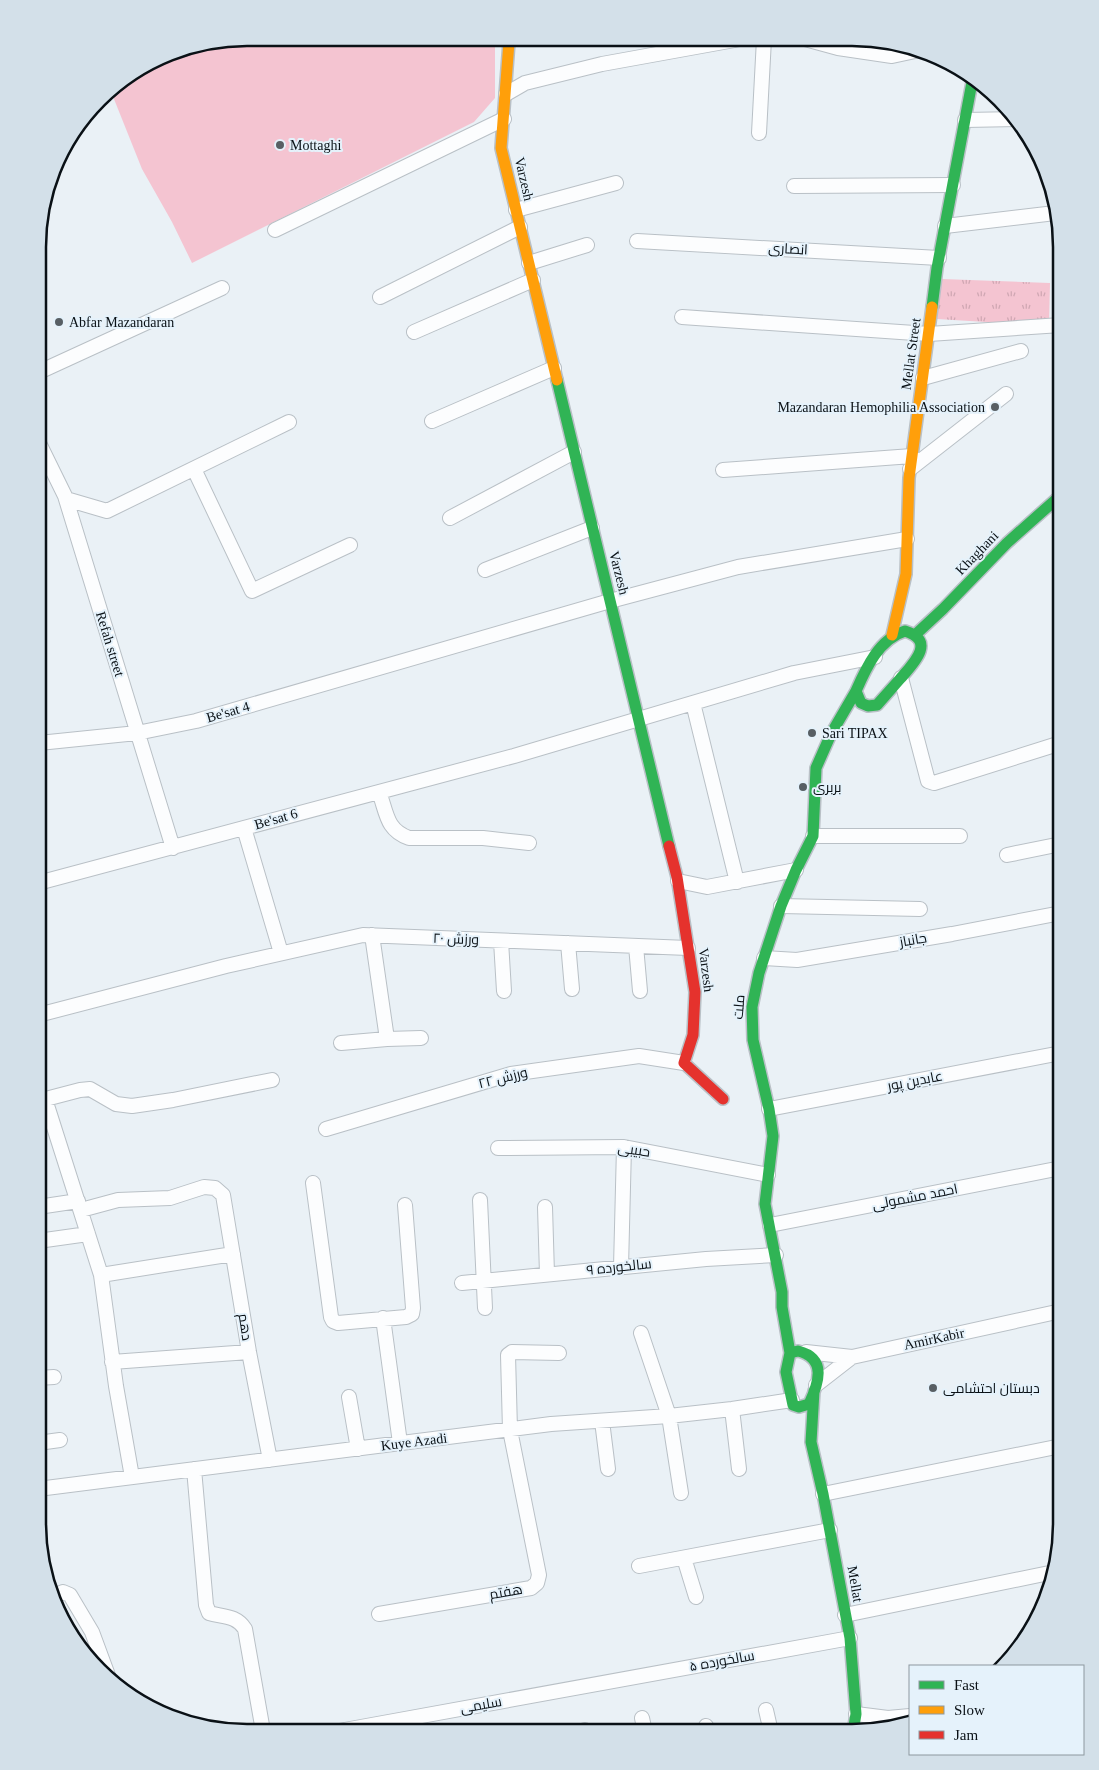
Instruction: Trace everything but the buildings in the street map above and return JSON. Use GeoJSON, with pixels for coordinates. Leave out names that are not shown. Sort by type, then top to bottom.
{"type":"FeatureCollection","features":[{"type":"Feature","properties":{"kind":"main road","name":"Varzesh"},"geometry":{"type":"LineString","coordinates":[[508,46],[502,148],[678,882],[695,992],[693,1035],[684,1063]]}},
{"type":"Feature","properties":{"kind":"main road","name":"Mellat Street"},"geometry":{"type":"LineString","coordinates":[[892,635],[906,574],[911,463],[939,258],[971,86]]}},
{"type":"Feature","properties":{"kind":"main road","name":"Khaghani"},"geometry":{"type":"LineString","coordinates":[[916,635],[1008,543],[1053,502]]}},
{"type":"Feature","properties":{"kind":"main road"},"geometry":{"type":"LineString","coordinates":[[831,734],[877,705],[920,653],[921,644],[916,635],[905,631],[892,635]]}},
{"type":"Feature","properties":{"kind":"main road","name":"ملت"},"geometry":{"type":"LineString","coordinates":[[782,1292],[765,1204],[773,1136],[769,1109],[752,1040],[752,1008],[758,973],[781,906],[813,836],[816,768],[831,734],[870,663],[892,635]]}},
{"type":"Feature","properties":{"kind":"main road"},"geometry":{"type":"LineString","coordinates":[[856,691],[861,703],[868,706],[877,705]]}},
{"type":"Feature","properties":{"kind":"main road"},"geometry":{"type":"LineString","coordinates":[[684,1063],[723,1099]]}},
{"type":"Feature","properties":{"kind":"main road"},"geometry":{"type":"LineString","coordinates":[[782,1292],[804,1352],[818,1363],[811,1442]]}},
{"type":"Feature","properties":{"kind":"main road"},"geometry":{"type":"LineString","coordinates":[[782,1292],[782,1307],[790,1353],[786,1362],[786,1376],[792,1402],[811,1442]]}},
{"type":"Feature","properties":{"kind":"main road"},"geometry":{"type":"LineString","coordinates":[[790,1353],[804,1352]]}},
{"type":"Feature","properties":{"kind":"main road"},"geometry":{"type":"LineString","coordinates":[[792,1402],[799,1407],[809,1404],[815,1388]]}},
{"type":"Feature","properties":{"kind":"main road","name":"Mellat"},"geometry":{"type":"LineString","coordinates":[[811,1442],[823,1494],[850,1638],[856,1714],[854,1724]]}},
{"type":"Feature","properties":{"kind":"street"},"geometry":{"type":"LineString","coordinates":[[506,94],[525,83],[602,64],[703,46]]}},
{"type":"Feature","properties":{"kind":"street"},"geometry":{"type":"LineString","coordinates":[[758,132],[764,46]]}},
{"type":"Feature","properties":{"kind":"street"},"geometry":{"type":"LineString","coordinates":[[831,46],[892,56],[905,53]]}},
{"type":"Feature","properties":{"kind":"street"},"geometry":{"type":"LineString","coordinates":[[275,230],[504,119]]}},
{"type":"Feature","properties":{"kind":"street"},"geometry":{"type":"LineString","coordinates":[[965,120],[1006,119]]}},
{"type":"Feature","properties":{"kind":"street"},"geometry":{"type":"LineString","coordinates":[[516,210],[616,183]]}},
{"type":"Feature","properties":{"kind":"street"},"geometry":{"type":"LineString","coordinates":[[794,186],[953,185]]}},
{"type":"Feature","properties":{"kind":"street"},"geometry":{"type":"LineString","coordinates":[[945,226],[1050,214]]}},
{"type":"Feature","properties":{"kind":"street"},"geometry":{"type":"LineString","coordinates":[[380,297],[520,227]]}},
{"type":"Feature","properties":{"kind":"street","name":"انصاری"},"geometry":{"type":"LineString","coordinates":[[637,241],[939,258]]}},
{"type":"Feature","properties":{"kind":"street"},"geometry":{"type":"LineString","coordinates":[[529,263],[587,245]]}},
{"type":"Feature","properties":{"kind":"street"},"geometry":{"type":"LineString","coordinates":[[414,332],[533,280]]}},
{"type":"Feature","properties":{"kind":"street"},"geometry":{"type":"LineString","coordinates":[[46,369],[222,288]]}},
{"type":"Feature","properties":{"kind":"street"},"geometry":{"type":"LineString","coordinates":[[682,317],[929,334],[1053,326]]}},
{"type":"Feature","properties":{"kind":"street"},"geometry":{"type":"LineString","coordinates":[[923,378],[1021,351]]}},
{"type":"Feature","properties":{"kind":"street"},"geometry":{"type":"LineString","coordinates":[[432,421],[554,368]]}},
{"type":"Feature","properties":{"kind":"street"},"geometry":{"type":"LineString","coordinates":[[723,470],[911,463],[1006,394]]}},
{"type":"Feature","properties":{"kind":"street"},"geometry":{"type":"LineString","coordinates":[[66,499],[107,511],[289,422]]}},
{"type":"Feature","properties":{"kind":"street"},"geometry":{"type":"LineString","coordinates":[[450,518],[574,452]]}},
{"type":"Feature","properties":{"kind":"street","name":"Refah street"},"geometry":{"type":"LineString","coordinates":[[46,458],[66,499],[173,848]]}},
{"type":"Feature","properties":{"kind":"street"},"geometry":{"type":"LineString","coordinates":[[194,469],[252,591],[350,545]]}},
{"type":"Feature","properties":{"kind":"street"},"geometry":{"type":"LineString","coordinates":[[485,570],[592,528]]}},
{"type":"Feature","properties":{"kind":"street","name":"Be'sat 4"},"geometry":{"type":"LineString","coordinates":[[46,742],[137,733],[196,721],[610,601],[738,567],[907,539]]}},
{"type":"Feature","properties":{"kind":"street","name":"Be'sat 6"},"geometry":{"type":"LineString","coordinates":[[46,881],[514,756],[794,674],[875,657]]}},
{"type":"Feature","properties":{"kind":"street"},"geometry":{"type":"LineString","coordinates":[[901,678],[930,783],[934,784],[1053,746]]}},
{"type":"Feature","properties":{"kind":"street"},"geometry":{"type":"LineString","coordinates":[[693,703],[737,882]]}},
{"type":"Feature","properties":{"kind":"street"},"geometry":{"type":"LineString","coordinates":[[380,792],[392,829],[409,838],[483,838],[529,843]]}},
{"type":"Feature","properties":{"kind":"street"},"geometry":{"type":"LineString","coordinates":[[244,828],[281,953]]}},
{"type":"Feature","properties":{"kind":"street"},"geometry":{"type":"LineString","coordinates":[[813,836],[960,836]]}},
{"type":"Feature","properties":{"kind":"street"},"geometry":{"type":"LineString","coordinates":[[1008,855],[1053,846]]}},
{"type":"Feature","properties":{"kind":"street"},"geometry":{"type":"LineString","coordinates":[[678,882],[707,887],[796,870]]}},
{"type":"Feature","properties":{"kind":"street"},"geometry":{"type":"LineString","coordinates":[[781,906],[920,909]]}},
{"type":"Feature","properties":{"kind":"street","name":"جانباز"},"geometry":{"type":"LineString","coordinates":[[764,958],[797,960],[952,934],[1053,915]]}},
{"type":"Feature","properties":{"kind":"street","name":"ورزش ۲۰"},"geometry":{"type":"LineString","coordinates":[[46,1013],[226,966],[364,935],[688,948]]}},
{"type":"Feature","properties":{"kind":"street"},"geometry":{"type":"LineString","coordinates":[[372,935],[387,1039]]}},
{"type":"Feature","properties":{"kind":"street"},"geometry":{"type":"LineString","coordinates":[[502,941],[504,991]]}},
{"type":"Feature","properties":{"kind":"street"},"geometry":{"type":"LineString","coordinates":[[568,943],[572,990]]}},
{"type":"Feature","properties":{"kind":"street"},"geometry":{"type":"LineString","coordinates":[[636,946],[640,991]]}},
{"type":"Feature","properties":{"kind":"street"},"geometry":{"type":"LineString","coordinates":[[341,1043],[421,1038]]}},
{"type":"Feature","properties":{"kind":"street","name":"عابدین پور"},"geometry":{"type":"LineString","coordinates":[[769,1109],[1053,1055]]}},
{"type":"Feature","properties":{"kind":"street","name":"ورزش ۲۲"},"geometry":{"type":"LineString","coordinates":[[326,1129],[511,1074],[639,1056],[684,1063]]}},
{"type":"Feature","properties":{"kind":"street"},"geometry":{"type":"LineString","coordinates":[[46,1099],[90,1089],[116,1104],[132,1106],[173,1100],[272,1080]]}},
{"type":"Feature","properties":{"kind":"street"},"geometry":{"type":"LineString","coordinates":[[46,1113],[80,1205],[101,1275],[112,1362],[132,1477]]}},
{"type":"Feature","properties":{"kind":"street"},"geometry":{"type":"LineString","coordinates":[[621,1267],[624,1147]]}},
{"type":"Feature","properties":{"kind":"street","name":"حبیبی"},"geometry":{"type":"LineString","coordinates":[[498,1148],[624,1147],[768,1175]]}},
{"type":"Feature","properties":{"kind":"street","name":"احمد مشمولی"},"geometry":{"type":"LineString","coordinates":[[770,1225],[1053,1170]]}},
{"type":"Feature","properties":{"kind":"street"},"geometry":{"type":"LineString","coordinates":[[313,1183],[333,1321],[406,1317],[412,1314],[405,1205]]}},
{"type":"Feature","properties":{"kind":"street","name":"دهم"},"geometry":{"type":"LineString","coordinates":[[80,1205],[118,1200],[170,1198],[204,1187],[215,1188],[222,1195],[270,1460]]}},
{"type":"Feature","properties":{"kind":"street"},"geometry":{"type":"LineString","coordinates":[[480,1200],[485,1308]]}},
{"type":"Feature","properties":{"kind":"street"},"geometry":{"type":"LineString","coordinates":[[46,1207],[80,1205]]}},
{"type":"Feature","properties":{"kind":"street"},"geometry":{"type":"LineString","coordinates":[[545,1207],[548,1274]]}},
{"type":"Feature","properties":{"kind":"street"},"geometry":{"type":"LineString","coordinates":[[46,1240],[88,1234]]}},
{"type":"Feature","properties":{"kind":"street"},"geometry":{"type":"LineString","coordinates":[[101,1275],[233,1254]]}},
{"type":"Feature","properties":{"kind":"street","name":"سالخورده ۹"},"geometry":{"type":"LineString","coordinates":[[462,1282],[706,1259],[776,1255]]}},
{"type":"Feature","properties":{"kind":"street","name":"AmirKabir"},"geometry":{"type":"LineString","coordinates":[[804,1352],[852,1356],[1053,1312]]}},
{"type":"Feature","properties":{"kind":"street"},"geometry":{"type":"LineString","coordinates":[[383,1318],[400,1443]]}},
{"type":"Feature","properties":{"kind":"street"},"geometry":{"type":"LineString","coordinates":[[641,1333],[669,1416],[681,1493]]}},
{"type":"Feature","properties":{"kind":"street"},"geometry":{"type":"LineString","coordinates":[[112,1362],[249,1352]]}},
{"type":"Feature","properties":{"kind":"street"},"geometry":{"type":"LineString","coordinates":[[510,1430],[508,1355],[512,1352],[559,1353]]}},
{"type":"Feature","properties":{"kind":"street"},"geometry":{"type":"LineString","coordinates":[[815,1388],[852,1356]]}},
{"type":"Feature","properties":{"kind":"street"},"geometry":{"type":"LineString","coordinates":[[46,1378],[54,1377]]}},
{"type":"Feature","properties":{"kind":"street"},"geometry":{"type":"LineString","coordinates":[[349,1397],[358,1448]]}},
{"type":"Feature","properties":{"kind":"street","name":"Kuye Azadi"},"geometry":{"type":"LineString","coordinates":[[46,1488],[551,1424],[669,1416],[792,1402]]}},
{"type":"Feature","properties":{"kind":"street"},"geometry":{"type":"LineString","coordinates":[[732,1409],[739,1469]]}},
{"type":"Feature","properties":{"kind":"street"},"geometry":{"type":"LineString","coordinates":[[602,1421],[608,1469]]}},
{"type":"Feature","properties":{"kind":"street","name":"هفتم"},"geometry":{"type":"LineString","coordinates":[[379,1614],[531,1588],[537,1583],[539,1575],[510,1430]]}},
{"type":"Feature","properties":{"kind":"street"},"geometry":{"type":"LineString","coordinates":[[46,1442],[60,1440]]}},
{"type":"Feature","properties":{"kind":"street"},"geometry":{"type":"LineString","coordinates":[[823,1494],[1053,1448]]}},
{"type":"Feature","properties":{"kind":"street"},"geometry":{"type":"LineString","coordinates":[[194,1469],[206,1606],[209,1613],[235,1618],[245,1629],[261,1724]]}},
{"type":"Feature","properties":{"kind":"street"},"geometry":{"type":"LineString","coordinates":[[639,1566],[830,1530]]}},
{"type":"Feature","properties":{"kind":"street"},"geometry":{"type":"LineString","coordinates":[[684,1558],[696,1597]]}},
{"type":"Feature","properties":{"kind":"street"},"geometry":{"type":"LineString","coordinates":[[845,1614],[1046,1574]]}},
{"type":"Feature","properties":{"kind":"street"},"geometry":{"type":"LineString","coordinates":[[60,1594],[63,1592],[70,1595],[92,1632],[104,1663]]}},
{"type":"Feature","properties":{"kind":"street","name":"سالخورده ۵"},"geometry":{"type":"LineString","coordinates":[[594,1684],[850,1638]]}},
{"type":"Feature","properties":{"kind":"street","name":"سلیمی"},"geometry":{"type":"LineString","coordinates":[[376,1724],[594,1684]]}},
{"type":"Feature","properties":{"kind":"street"},"geometry":{"type":"LineString","coordinates":[[766,1710],[769,1724]]}},
{"type":"Feature","properties":{"kind":"street"},"geometry":{"type":"LineString","coordinates":[[856,1714],[888,1718],[906,1716]]}},
{"type":"Feature","properties":{"kind":"street"},"geometry":{"type":"LineString","coordinates":[[642,1718],[643,1724]]}},
{"type":"Feature","properties":{"kind":"green space","name":"Mottaghi"},"geometry":{"type":"Polygon","coordinates":[[[248,46],[495,46],[495,98],[474,122],[192,263],[172,222],[142,169],[113,97],[147,73],[183,57],[208,50],[248,46]]]}},
{"type":"Feature","properties":{"kind":"green space"},"geometry":{"type":"Polygon","coordinates":[[[942,279],[1050,283],[1049,326],[937,319],[942,279]]]}},
{"type":"Feature","properties":{"kind":"traffic: fast"},"geometry":{"type":"LineString","coordinates":[[932,307],[937,268],[971,86]]}},
{"type":"Feature","properties":{"kind":"traffic: fast"},"geometry":{"type":"LineString","coordinates":[[557,380],[669,846]]}},
{"type":"Feature","properties":{"kind":"traffic: fast"},"geometry":{"type":"LineString","coordinates":[[915,635],[1007,543],[1053,502]]}},
{"type":"Feature","properties":{"kind":"traffic: fast"},"geometry":{"type":"LineString","coordinates":[[905,631],[915,635],[920,641],[921,647],[916,660],[877,705],[868,706],[861,703],[856,691],[874,655],[888,641],[905,631]]}},
{"type":"Feature","properties":{"kind":"traffic: fast"},"geometry":{"type":"LineString","coordinates":[[790,1353],[782,1307],[782,1292],[765,1204],[773,1136],[769,1109],[753,1040],[752,1007],[759,973],[781,906],[813,836],[816,768],[831,734],[856,691]]}},
{"type":"Feature","properties":{"kind":"traffic: fast"},"geometry":{"type":"LineString","coordinates":[[798,1351],[807,1354],[813,1359],[817,1365],[818,1372],[816,1388],[809,1404],[799,1407],[793,1405],[786,1372],[790,1353],[798,1351]]}},
{"type":"Feature","properties":{"kind":"traffic: fast"},"geometry":{"type":"LineString","coordinates":[[814,1391],[811,1442],[823,1494],[850,1638],[856,1714],[854,1724]]}},
{"type":"Feature","properties":{"kind":"traffic: slow"},"geometry":{"type":"LineString","coordinates":[[509,46],[501,148],[557,380]]}},
{"type":"Feature","properties":{"kind":"traffic: slow"},"geometry":{"type":"LineString","coordinates":[[892,635],[906,574],[909,478],[932,307]]}},
{"type":"Feature","properties":{"kind":"traffic: jam"},"geometry":{"type":"LineString","coordinates":[[669,846],[677,877],[695,992],[693,1035],[684,1063],[723,1099]]}},
{"type":"Feature","properties":{"kind":"place","name":"Mottaghi"},"geometry":{"type":"Point","coordinates":[280,145]}},
{"type":"Feature","properties":{"kind":"place","name":"Abfar Mazandaran"},"geometry":{"type":"Point","coordinates":[59,322]}},
{"type":"Feature","properties":{"kind":"place","name":"Mazandaran Hemophilia Association"},"geometry":{"type":"Point","coordinates":[995,407]}},
{"type":"Feature","properties":{"kind":"place","name":"Sari TIPAX"},"geometry":{"type":"Point","coordinates":[812,733]}},
{"type":"Feature","properties":{"kind":"place","name":"بربری"},"geometry":{"type":"Point","coordinates":[803,787]}},
{"type":"Feature","properties":{"kind":"place","name":"دبستان احتشامی"},"geometry":{"type":"Point","coordinates":[933,1388]}}]}
